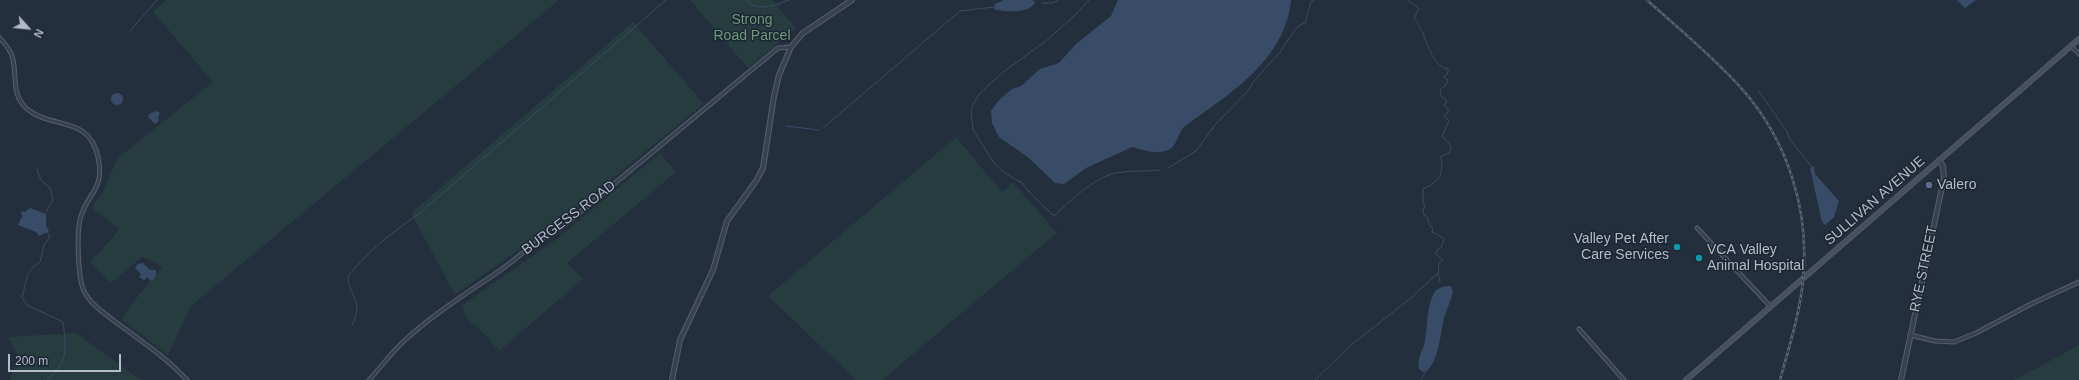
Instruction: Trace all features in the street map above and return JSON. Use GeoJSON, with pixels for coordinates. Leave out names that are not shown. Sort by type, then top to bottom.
{"type":"FeatureCollection","features":[{"type":"Feature","properties":{"kind":"main road","name":"SULLIVAN AVENUE"},"geometry":{"type":"LineString","coordinates":[[1686,380],[2079,39]]}},
{"type":"Feature","properties":{"kind":"street"},"geometry":{"type":"LineString","coordinates":[[672,380],[680,340],[713,270],[727,221],[756,181],[763,168],[774,96],[780,75],[791,47],[804,33],[852,0]]}},
{"type":"Feature","properties":{"kind":"street"},"geometry":{"type":"LineString","coordinates":[[0,38],[12,56],[15,89],[19,99],[26,108],[39,116],[80,129],[89,137],[96,150],[99,165],[99,181],[81,215],[79,225],[80,280],[85,294],[99,308],[187,380]]}},
{"type":"Feature","properties":{"kind":"street"},"geometry":{"type":"LineString","coordinates":[[2071,46],[2079,54]]}},
{"type":"Feature","properties":{"kind":"street","name":"BURGESS ROAD"},"geometry":{"type":"LineString","coordinates":[[369,380],[397,348],[426,323],[503,268],[529,246],[549,232],[562,227],[778,48],[791,47]]}},
{"type":"Feature","properties":{"kind":"street","name":"RYE STREET"},"geometry":{"type":"LineString","coordinates":[[1901,380],[1944,178],[1943,166],[1939,160]]}},
{"type":"Feature","properties":{"kind":"street"},"geometry":{"type":"LineString","coordinates":[[1697,228],[1770,306]]}},
{"type":"Feature","properties":{"kind":"street"},"geometry":{"type":"LineString","coordinates":[[1910,335],[1935,341],[1954,342],[1976,333],[2031,304],[2079,282]]}},
{"type":"Feature","properties":{"kind":"street"},"geometry":{"type":"LineString","coordinates":[[1579,329],[1624,380]]}},
{"type":"Feature","properties":{"kind":"green space"},"geometry":{"type":"Polygon","coordinates":[[[166,0],[559,0],[191,306],[168,355],[121,319],[141,292],[162,268],[155,262],[142,257],[111,283],[90,262],[119,229],[93,209],[94,203],[102,194],[117,159],[213,82],[153,12],[166,0]]]}},
{"type":"Feature","properties":{"kind":"green space","name":"Strong Road Parcel"},"geometry":{"type":"Polygon","coordinates":[[[690,0],[772,0],[796,28],[748,68],[690,0]]]}},
{"type":"Feature","properties":{"kind":"green space"},"geometry":{"type":"Polygon","coordinates":[[[633,22],[704,104],[564,218],[455,295],[411,213],[633,22]]]}},
{"type":"Feature","properties":{"kind":"green space"},"geometry":{"type":"Polygon","coordinates":[[[956,137],[1002,192],[1013,182],[1057,233],[882,380],[856,380],[768,296],[956,137]]]}},
{"type":"Feature","properties":{"kind":"green space"},"geometry":{"type":"Polygon","coordinates":[[[660,153],[676,172],[567,263],[583,279],[499,351],[478,327],[470,322],[461,306],[558,238],[660,153]]]}},
{"type":"Feature","properties":{"kind":"green space"},"geometry":{"type":"Polygon","coordinates":[[[76,333],[141,380],[10,380],[18,355],[8,337],[76,333]]]}},
{"type":"Feature","properties":{"kind":"green space"},"geometry":{"type":"Polygon","coordinates":[[[2079,345],[2079,380],[2012,380],[2022,376],[2079,345]]]}},
{"type":"Feature","properties":{"kind":"water"},"geometry":{"type":"Polygon","coordinates":[[[1004,0],[1033,0],[1035,3],[1031,7],[1021,11],[1004,11],[994,9],[995,4],[1004,0]]]}},
{"type":"Feature","properties":{"kind":"water"},"geometry":{"type":"Polygon","coordinates":[[[1118,0],[1291,0],[1287,22],[1278,41],[1266,58],[1252,74],[1236,88],[1185,126],[1173,147],[1165,151],[1155,152],[1132,147],[1086,168],[1064,184],[1055,183],[1029,158],[999,137],[992,123],[991,111],[999,100],[1012,89],[1021,86],[1040,69],[1059,63],[1076,44],[1111,16],[1118,0]]]}},
{"type":"Feature","properties":{"kind":"water"},"geometry":{"type":"Polygon","coordinates":[[[1957,0],[1976,0],[1965,8],[1957,0]]]}},
{"type":"Feature","properties":{"kind":"water"},"geometry":{"type":"Polygon","coordinates":[[[115,93],[119,93],[123,99],[119,105],[115,105],[111,101],[111,97],[115,93]]]}},
{"type":"Feature","properties":{"kind":"water"},"geometry":{"type":"Polygon","coordinates":[[[156,111],[160,113],[158,117],[159,121],[155,124],[148,117],[149,114],[156,111]]]}},
{"type":"Feature","properties":{"kind":"water"},"geometry":{"type":"Polygon","coordinates":[[[1814,166],[1815,174],[1839,201],[1834,217],[1825,225],[1822,222],[1810,168],[1814,166]]]}},
{"type":"Feature","properties":{"kind":"water"},"geometry":{"type":"Polygon","coordinates":[[[30,208],[46,214],[46,226],[49,231],[39,236],[36,232],[18,225],[22,217],[21,211],[25,212],[30,208]]]}},
{"type":"Feature","properties":{"kind":"water"},"geometry":{"type":"Polygon","coordinates":[[[143,263],[150,270],[156,270],[156,275],[153,280],[150,281],[148,277],[144,280],[139,277],[141,274],[135,268],[138,264],[143,263]]]}},
{"type":"Feature","properties":{"kind":"water"},"geometry":{"type":"Polygon","coordinates":[[[1451,286],[1453,291],[1444,318],[1438,348],[1432,364],[1423,372],[1419,369],[1419,363],[1424,345],[1431,299],[1438,289],[1451,286]]]}},
{"type":"Feature","properties":{"kind":"waterway"},"geometry":{"type":"LineString","coordinates":[[130,31],[157,0]]}},
{"type":"Feature","properties":{"kind":"waterway"},"geometry":{"type":"LineString","coordinates":[[352,325],[356,317],[357,310],[355,299],[350,289],[348,276],[364,258],[391,234],[421,212],[666,0]]}},
{"type":"Feature","properties":{"kind":"waterway"},"geometry":{"type":"LineString","coordinates":[[746,0],[751,4],[761,7],[772,6],[789,0]]}},
{"type":"Feature","properties":{"kind":"waterway"},"geometry":{"type":"LineString","coordinates":[[1042,3],[1053,3],[1058,0]]}},
{"type":"Feature","properties":{"kind":"waterway"},"geometry":{"type":"LineString","coordinates":[[1089,0],[1074,16],[1047,40],[1002,73],[980,93],[971,112],[973,130],[994,163],[1005,173],[1022,183],[1029,192],[1053,215],[1055,215],[1091,184],[1108,175],[1121,172],[1160,170]]}},
{"type":"Feature","properties":{"kind":"waterway"},"geometry":{"type":"LineString","coordinates":[[1168,168],[1196,151],[1215,125],[1247,92],[1255,80],[1280,52],[1294,31],[1300,25],[1305,23],[1311,2],[1314,0]]}},
{"type":"Feature","properties":{"kind":"waterway"},"geometry":{"type":"LineString","coordinates":[[1408,0],[1419,9],[1414,18],[1422,31],[1432,55],[1441,66],[1448,69],[1448,73],[1444,77],[1448,80],[1446,85],[1440,90],[1441,96],[1447,101],[1444,106],[1448,109],[1448,113],[1444,116],[1449,121],[1442,136],[1451,146],[1450,153],[1441,156],[1442,164],[1440,177],[1431,185],[1423,189],[1423,203],[1425,206],[1423,210],[1424,215],[1428,218],[1429,224],[1433,229],[1432,232],[1444,239],[1441,248],[1436,251],[1436,254],[1443,260],[1439,263],[1438,273],[1440,282]]}},
{"type":"Feature","properties":{"kind":"waterway"},"geometry":{"type":"LineString","coordinates":[[823,128],[960,11],[994,7]]}},
{"type":"Feature","properties":{"kind":"waterway"},"geometry":{"type":"LineString","coordinates":[[1758,90],[1786,130],[1791,141],[1812,167]]}},
{"type":"Feature","properties":{"kind":"waterway"},"geometry":{"type":"LineString","coordinates":[[786,126],[819,130]]}},
{"type":"Feature","properties":{"kind":"waterway"},"geometry":{"type":"LineString","coordinates":[[37,169],[41,180],[50,188],[53,200],[46,212]]}},
{"type":"Feature","properties":{"kind":"waterway"},"geometry":{"type":"LineString","coordinates":[[47,232],[50,237],[44,245],[40,262],[35,265],[27,277],[22,297],[27,305],[63,322],[65,347],[63,361],[47,380]]}},
{"type":"Feature","properties":{"kind":"waterway"},"geometry":{"type":"LineString","coordinates":[[1315,380],[1351,345],[1411,298],[1438,273]]}},
{"type":"Feature","properties":{"kind":"waterway"},"geometry":{"type":"LineString","coordinates":[[1421,380],[1427,370]]}},
{"type":"Feature","properties":{"kind":"railway"},"geometry":{"type":"LineString","coordinates":[[1647,0],[1708,54],[1742,89],[1758,109],[1772,131],[1792,178],[1799,203],[1803,228],[1803,280],[1797,317],[1780,380]]}},
{"type":"Feature","properties":{"kind":"place","name":"Valero"},"geometry":{"type":"Point","coordinates":[1929,185]}},
{"type":"Feature","properties":{"kind":"place","name":"Valley Pet After Care Services"},"geometry":{"type":"Point","coordinates":[1677,247]}},
{"type":"Feature","properties":{"kind":"place","name":"VCA Valley Animal Hospital"},"geometry":{"type":"Point","coordinates":[1699,258]}}]}
